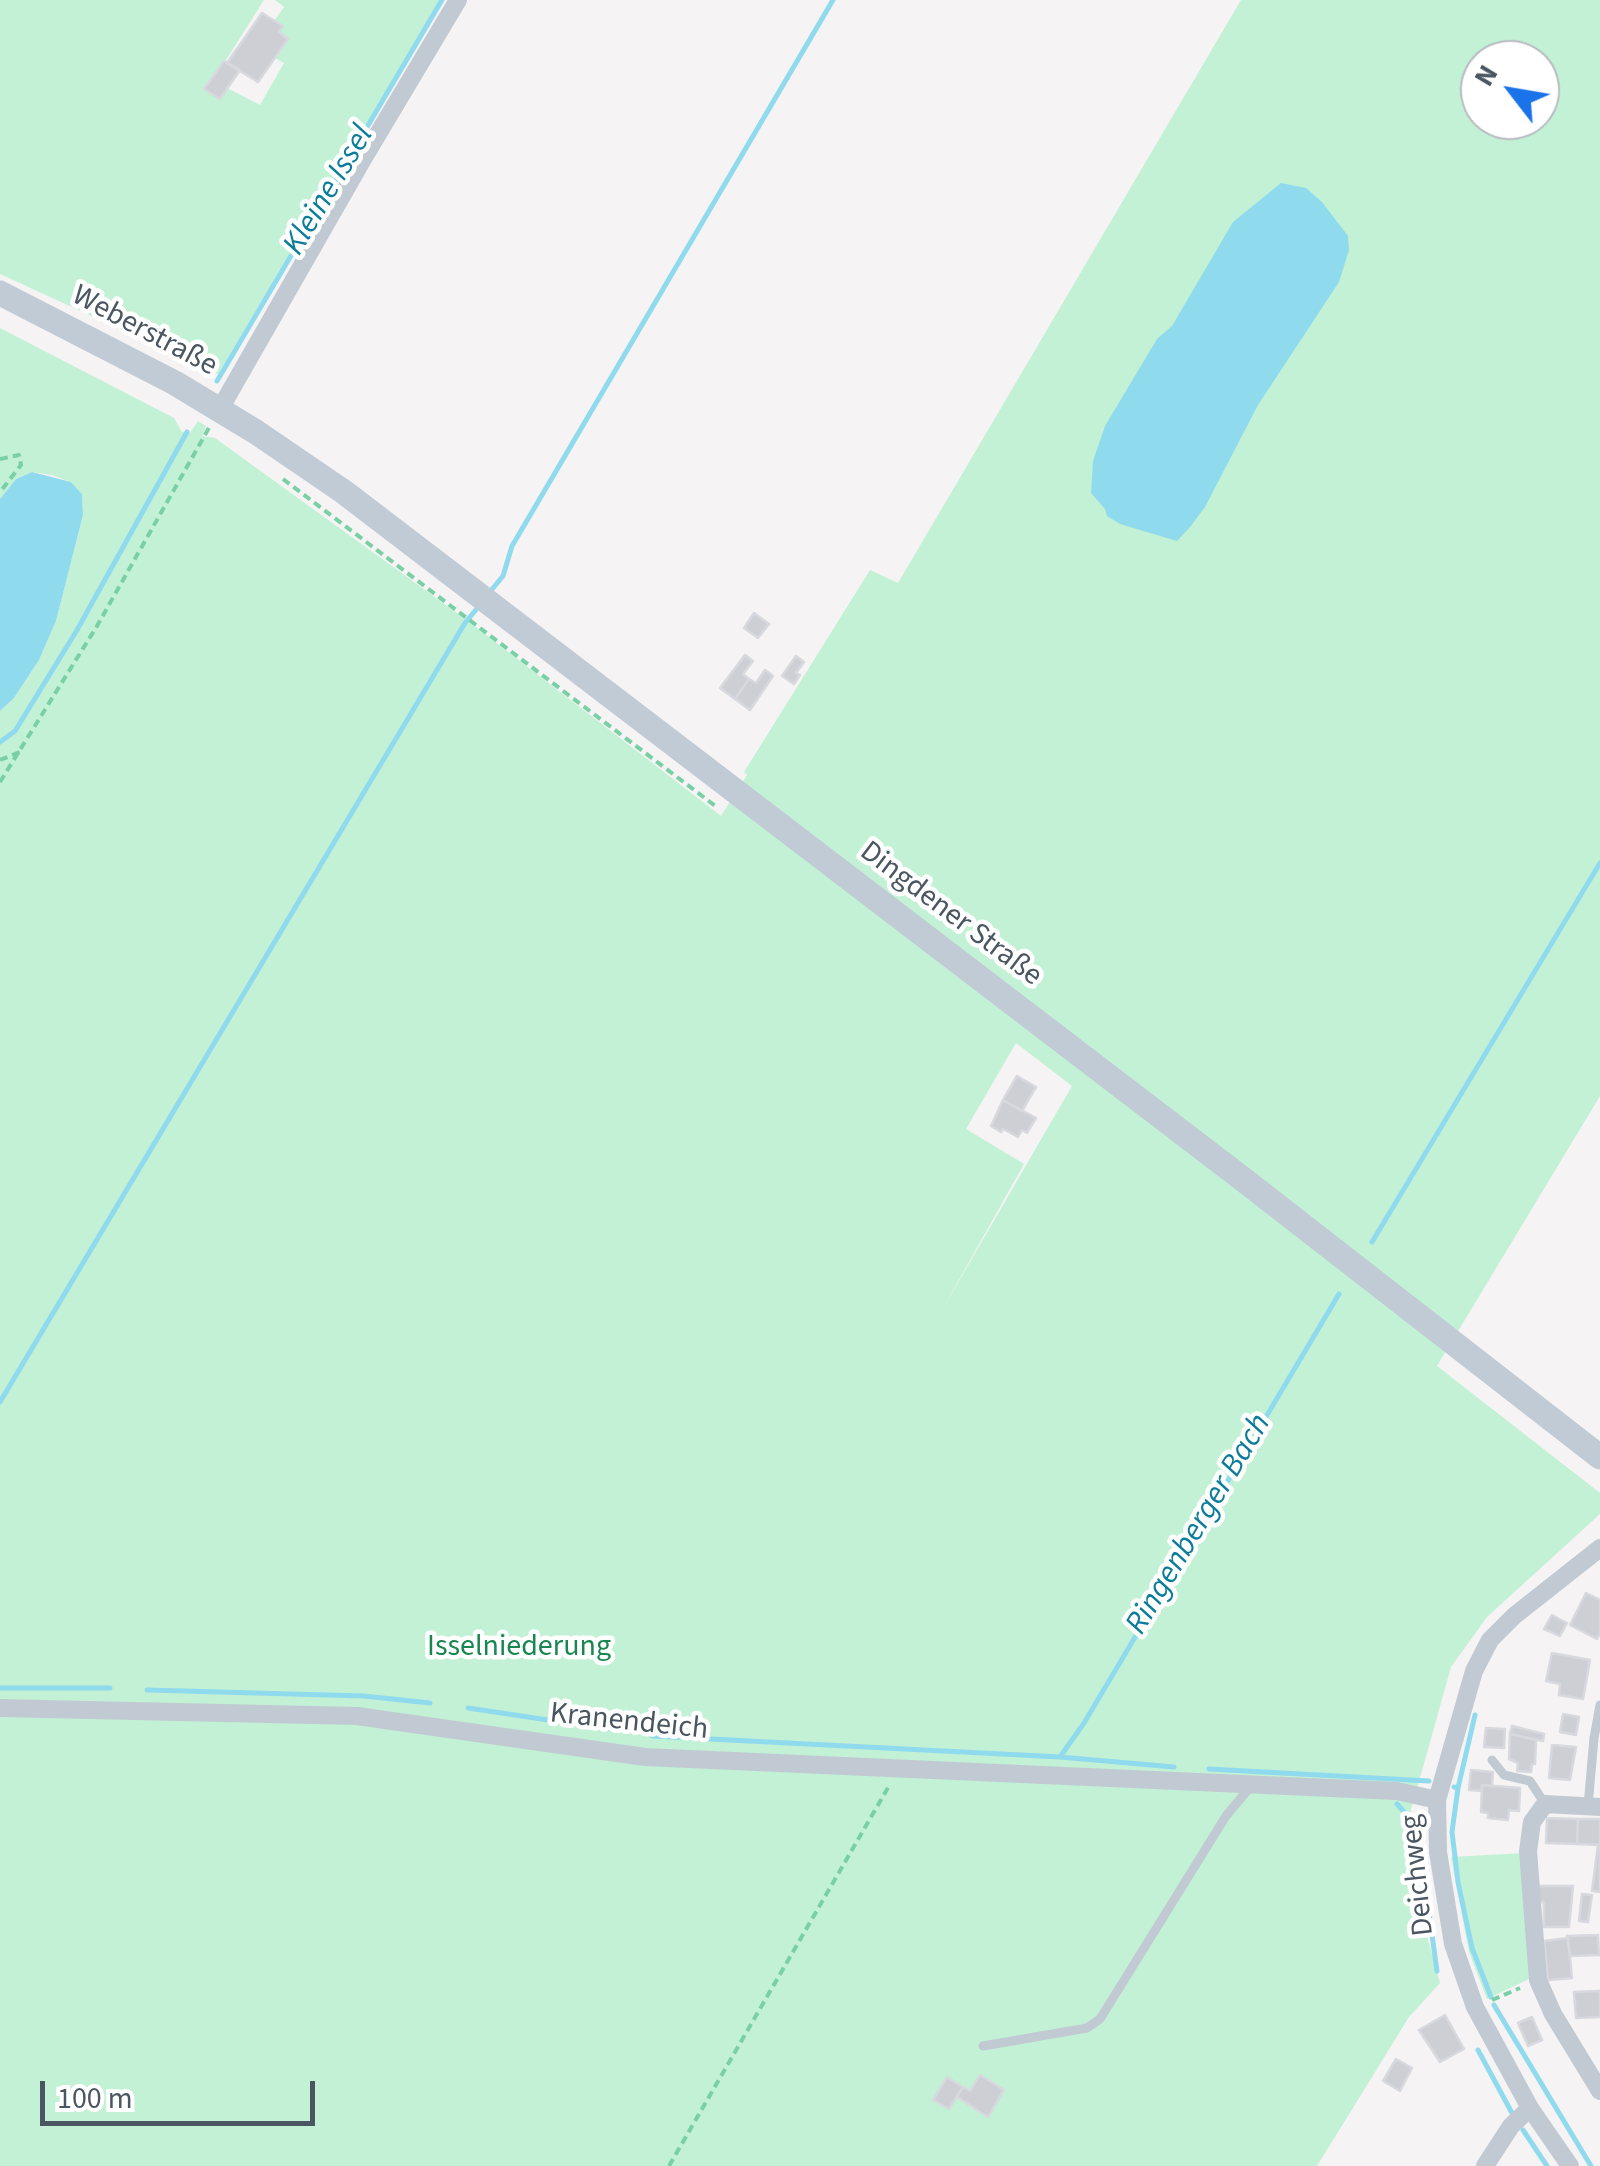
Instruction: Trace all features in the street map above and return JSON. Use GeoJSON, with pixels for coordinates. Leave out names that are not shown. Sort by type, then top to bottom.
{"type":"FeatureCollection","features":[{"type":"Feature","properties":{"kind":"main road","name":"Weberstraße"},"geometry":{"type":"LineString","coordinates":[[0,294],[113,349],[216,417],[256,432]]}},
{"type":"Feature","properties":{"kind":"main road","name":"Dingdener Straße"},"geometry":{"type":"LineString","coordinates":[[256,432],[344,492],[476,609],[1228,1168],[1600,1458]]}},
{"type":"Feature","properties":{"kind":"street"},"geometry":{"type":"LineString","coordinates":[[216,417],[362,159],[458,0]]}},
{"type":"Feature","properties":{"kind":"street","name":"Deichweg"},"geometry":{"type":"LineString","coordinates":[[1570,2166],[1530,2108],[1475,2008],[1453,1944],[1438,1852],[1437,1800],[1474,1671],[1490,1640],[1514,1616],[1600,1548]]}},
{"type":"Feature","properties":{"kind":"street","name":"Kranendeich"},"geometry":{"type":"LineString","coordinates":[[0,1708],[358,1716],[645,1757],[1398,1791],[1437,1800]]}},
{"type":"Feature","properties":{"kind":"street"},"geometry":{"type":"LineString","coordinates":[[1594,1807],[1545,1804],[1532,1822],[1528,1850],[1538,1980],[1552,2014],[1600,2092]]}},
{"type":"Feature","properties":{"kind":"street"},"geometry":{"type":"LineString","coordinates":[[1485,2166],[1512,2126],[1530,2108]]}},
{"type":"Feature","properties":{"kind":"lane"},"geometry":{"type":"LineString","coordinates":[[1594,1807],[1594,1738],[1600,1705]]}},
{"type":"Feature","properties":{"kind":"lane"},"geometry":{"type":"LineString","coordinates":[[1492,1760],[1504,1775],[1530,1781],[1545,1804]]}},
{"type":"Feature","properties":{"kind":"lane"},"geometry":{"type":"LineString","coordinates":[[983,2046],[1087,2028],[1100,2018],[1226,1816],[1253,1784]]}},
{"type":"Feature","properties":{"kind":"path"},"geometry":{"type":"LineString","coordinates":[[0,782],[97,626],[216,417]]}},
{"type":"Feature","properties":{"kind":"path"},"geometry":{"type":"LineString","coordinates":[[0,459],[19,455],[21,464],[0,492]]}},
{"type":"Feature","properties":{"kind":"path"},"geometry":{"type":"LineString","coordinates":[[274,472],[476,609]]}},
{"type":"Feature","properties":{"kind":"path"},"geometry":{"type":"LineString","coordinates":[[0,760],[20,752]]}},
{"type":"Feature","properties":{"kind":"path"},"geometry":{"type":"LineString","coordinates":[[669,2166],[899,1769]]}},
{"type":"Feature","properties":{"kind":"path"},"geometry":{"type":"LineString","coordinates":[[1475,2008],[1538,1980]]}},
{"type":"Feature","properties":{"kind":"green space"},"geometry":{"type":"Polygon","coordinates":[[[0,0],[264,0],[207,90],[220,99],[227,88],[260,105],[284,63],[275,58],[288,39],[279,32],[283,26],[274,21],[284,7],[275,0],[440,0],[218,374],[0,274],[0,0]]]}},
{"type":"Feature","properties":{"kind":"green space","name":"Isselniederung"},"geometry":{"type":"Polygon","coordinates":[[[1241,0],[1600,0],[1600,1096],[1437,1366],[1600,1493],[1600,1514],[1487,1617],[1451,1667],[1409,1817],[1425,1929],[1440,1983],[1409,2017],[1317,2166],[0,2166],[0,711],[14,698],[39,660],[56,621],[83,515],[82,494],[71,482],[52,475],[32,472],[16,479],[0,499],[0,328],[174,418],[182,432],[190,433],[198,421],[206,426],[202,436],[215,438],[472,624],[721,816],[747,775],[744,772],[870,570],[898,583],[1241,0]],[[1016,1043],[966,1129],[1024,1164],[941,1312],[1072,1086],[1016,1043]]]}},
{"type":"Feature","properties":{"kind":"green space"},"geometry":{"type":"Polygon","coordinates":[[[1524,1853],[1529,1979],[1487,1999],[1469,1952],[1451,1857],[1524,1853]]]}},
{"type":"Feature","properties":{"kind":"water"},"geometry":{"type":"Polygon","coordinates":[[[1281,183],[1306,188],[1348,236],[1349,250],[1339,282],[1258,405],[1205,507],[1190,527],[1177,541],[1120,524],[1107,516],[1091,493],[1093,461],[1105,426],[1157,339],[1172,326],[1233,222],[1281,183]]]}},
{"type":"Feature","properties":{"kind":"water"},"geometry":{"type":"Polygon","coordinates":[[[32,472],[71,482],[82,494],[83,515],[56,621],[39,660],[14,698],[0,711],[0,499],[16,479],[32,472]]]}},
{"type":"Feature","properties":{"kind":"building"},"geometry":{"type":"Polygon","coordinates":[[[262,13],[283,26],[279,32],[288,39],[258,82],[227,63],[262,13]]]}},
{"type":"Feature","properties":{"kind":"building"},"geometry":{"type":"Polygon","coordinates":[[[224,61],[240,70],[220,99],[204,89],[224,61]]]}},
{"type":"Feature","properties":{"kind":"building"},"geometry":{"type":"Polygon","coordinates":[[[754,613],[769,624],[758,638],[744,628],[754,613]]]}},
{"type":"Feature","properties":{"kind":"building"},"geometry":{"type":"Polygon","coordinates":[[[745,655],[753,661],[743,674],[749,679],[735,699],[720,688],[745,655]]]}},
{"type":"Feature","properties":{"kind":"building"},"geometry":{"type":"Polygon","coordinates":[[[796,656],[804,662],[794,684],[782,676],[796,656]]]}},
{"type":"Feature","properties":{"kind":"building"},"geometry":{"type":"Polygon","coordinates":[[[765,670],[773,676],[750,710],[735,699],[749,679],[756,683],[765,670]]]}},
{"type":"Feature","properties":{"kind":"building"},"geometry":{"type":"Polygon","coordinates":[[[1017,1076],[1036,1087],[1022,1111],[1003,1100],[1017,1076]]]}},
{"type":"Feature","properties":{"kind":"building"},"geometry":{"type":"Polygon","coordinates":[[[1003,1100],[1036,1118],[1027,1133],[1022,1130],[1018,1137],[991,1126],[1003,1100]]]}},
{"type":"Feature","properties":{"kind":"building"},"geometry":{"type":"Polygon","coordinates":[[[1586,1593],[1600,1600],[1597,1639],[1570,1625],[1586,1593]]]}},
{"type":"Feature","properties":{"kind":"building"},"geometry":{"type":"Polygon","coordinates":[[[1552,1615],[1567,1623],[1560,1636],[1544,1629],[1552,1615]]]}},
{"type":"Feature","properties":{"kind":"building"},"geometry":{"type":"Polygon","coordinates":[[[1552,1653],[1590,1660],[1583,1699],[1559,1695],[1560,1684],[1546,1681],[1552,1653]]]}},
{"type":"Feature","properties":{"kind":"building"},"geometry":{"type":"Polygon","coordinates":[[[1563,1714],[1579,1717],[1576,1735],[1560,1732],[1563,1714]]]}},
{"type":"Feature","properties":{"kind":"building"},"geometry":{"type":"Polygon","coordinates":[[[1512,1726],[1544,1734],[1543,1741],[1510,1734],[1512,1726]]]}},
{"type":"Feature","properties":{"kind":"building"},"geometry":{"type":"Polygon","coordinates":[[[1486,1728],[1505,1729],[1504,1748],[1484,1747],[1486,1728]]]}},
{"type":"Feature","properties":{"kind":"building"},"geometry":{"type":"Polygon","coordinates":[[[1510,1734],[1536,1740],[1531,1772],[1517,1771],[1518,1763],[1509,1759],[1510,1734]]]}},
{"type":"Feature","properties":{"kind":"building"},"geometry":{"type":"Polygon","coordinates":[[[1552,1745],[1576,1747],[1570,1780],[1549,1778],[1552,1745]]]}},
{"type":"Feature","properties":{"kind":"building"},"geometry":{"type":"Polygon","coordinates":[[[1471,1770],[1493,1772],[1492,1786],[1482,1785],[1482,1791],[1469,1790],[1471,1770]]]}},
{"type":"Feature","properties":{"kind":"building"},"geometry":{"type":"Polygon","coordinates":[[[1482,1785],[1520,1788],[1519,1811],[1509,1810],[1508,1820],[1488,1818],[1488,1813],[1481,1812],[1482,1785]]]}},
{"type":"Feature","properties":{"kind":"building"},"geometry":{"type":"Polygon","coordinates":[[[1547,1818],[1578,1819],[1577,1844],[1546,1843],[1547,1818]]]}},
{"type":"Feature","properties":{"kind":"building"},"geometry":{"type":"Polygon","coordinates":[[[1578,1819],[1600,1819],[1600,1892],[1592,1891],[1598,1845],[1577,1844],[1578,1819]]]}},
{"type":"Feature","properties":{"kind":"building"},"geometry":{"type":"Polygon","coordinates":[[[1538,1886],[1573,1886],[1569,1927],[1544,1927],[1544,1902],[1539,1902],[1538,1886]]]}},
{"type":"Feature","properties":{"kind":"building"},"geometry":{"type":"Polygon","coordinates":[[[1582,1894],[1592,1895],[1588,1922],[1579,1921],[1582,1894]]]}},
{"type":"Feature","properties":{"kind":"building"},"geometry":{"type":"Polygon","coordinates":[[[1598,1935],[1599,1955],[1570,1956],[1567,1936],[1598,1935]]]}},
{"type":"Feature","properties":{"kind":"building"},"geometry":{"type":"Polygon","coordinates":[[[1568,1938],[1572,1978],[1548,1980],[1544,1941],[1568,1938]]]}},
{"type":"Feature","properties":{"kind":"building"},"geometry":{"type":"Polygon","coordinates":[[[1600,1991],[1600,2017],[1576,2018],[1574,1992],[1600,1991]]]}},
{"type":"Feature","properties":{"kind":"building"},"geometry":{"type":"Polygon","coordinates":[[[1445,2015],[1464,2049],[1440,2062],[1419,2030],[1445,2015]]]}},
{"type":"Feature","properties":{"kind":"building"},"geometry":{"type":"Polygon","coordinates":[[[1532,2017],[1542,2040],[1528,2046],[1518,2023],[1532,2017]]]}},
{"type":"Feature","properties":{"kind":"building"},"geometry":{"type":"Polygon","coordinates":[[[1396,2059],[1412,2068],[1400,2091],[1383,2081],[1396,2059]]]}},
{"type":"Feature","properties":{"kind":"building"},"geometry":{"type":"Polygon","coordinates":[[[980,2075],[1004,2090],[988,2117],[957,2097],[963,2087],[970,2091],[980,2075]]]}},
{"type":"Feature","properties":{"kind":"building"},"geometry":{"type":"Polygon","coordinates":[[[947,2077],[963,2087],[949,2109],[933,2100],[947,2077]]]}},
{"type":"Feature","properties":{"kind":"waterway","name":"Kleine Issel"},"geometry":{"type":"LineString","coordinates":[[217,381],[442,0]]}},
{"type":"Feature","properties":{"kind":"waterway"},"geometry":{"type":"LineString","coordinates":[[489,593],[503,576],[512,546],[833,0]]}},
{"type":"Feature","properties":{"kind":"waterway","name":"Kleine Issel"},"geometry":{"type":"LineString","coordinates":[[0,742],[15,731],[77,630],[187,432]]}},
{"type":"Feature","properties":{"kind":"waterway"},"geometry":{"type":"LineString","coordinates":[[0,1402],[465,623],[479,606]]}},
{"type":"Feature","properties":{"kind":"waterway","name":"Ringenberger Bach"},"geometry":{"type":"LineString","coordinates":[[1372,1242],[1600,863]]}},
{"type":"Feature","properties":{"kind":"waterway","name":"Ringenberger Bach"},"geometry":{"type":"LineString","coordinates":[[1060,1757],[1084,1723],[1339,1294]]}},
{"type":"Feature","properties":{"kind":"waterway"},"geometry":{"type":"LineString","coordinates":[[0,1688],[110,1688]]}},
{"type":"Feature","properties":{"kind":"waterway"},"geometry":{"type":"LineString","coordinates":[[147,1690],[364,1696],[430,1703]]}},
{"type":"Feature","properties":{"kind":"waterway"},"geometry":{"type":"LineString","coordinates":[[468,1708],[608,1729]]}},
{"type":"Feature","properties":{"kind":"waterway"},"geometry":{"type":"LineString","coordinates":[[1458,1788],[1475,1715]]}},
{"type":"Feature","properties":{"kind":"waterway","name":"Ringenberger Bach"},"geometry":{"type":"LineString","coordinates":[[652,1736],[1060,1757],[1174,1767]]}},
{"type":"Feature","properties":{"kind":"waterway"},"geometry":{"type":"LineString","coordinates":[[1209,1769],[1429,1781]]}},
{"type":"Feature","properties":{"kind":"waterway"},"geometry":{"type":"LineString","coordinates":[[1454,1787],[1458,1788],[1452,1832],[1458,1882],[1472,1948],[1491,1997]]}},
{"type":"Feature","properties":{"kind":"waterway"},"geometry":{"type":"LineString","coordinates":[[1397,1804],[1413,1822],[1419,1841],[1437,1971]]}},
{"type":"Feature","properties":{"kind":"waterway"},"geometry":{"type":"LineString","coordinates":[[1494,2005],[1591,2166]]}},
{"type":"Feature","properties":{"kind":"waterway"},"geometry":{"type":"LineString","coordinates":[[1478,2050],[1512,2113]]}},
{"type":"Feature","properties":{"kind":"waterway"},"geometry":{"type":"LineString","coordinates":[[1523,2130],[1547,2166]]}}]}
